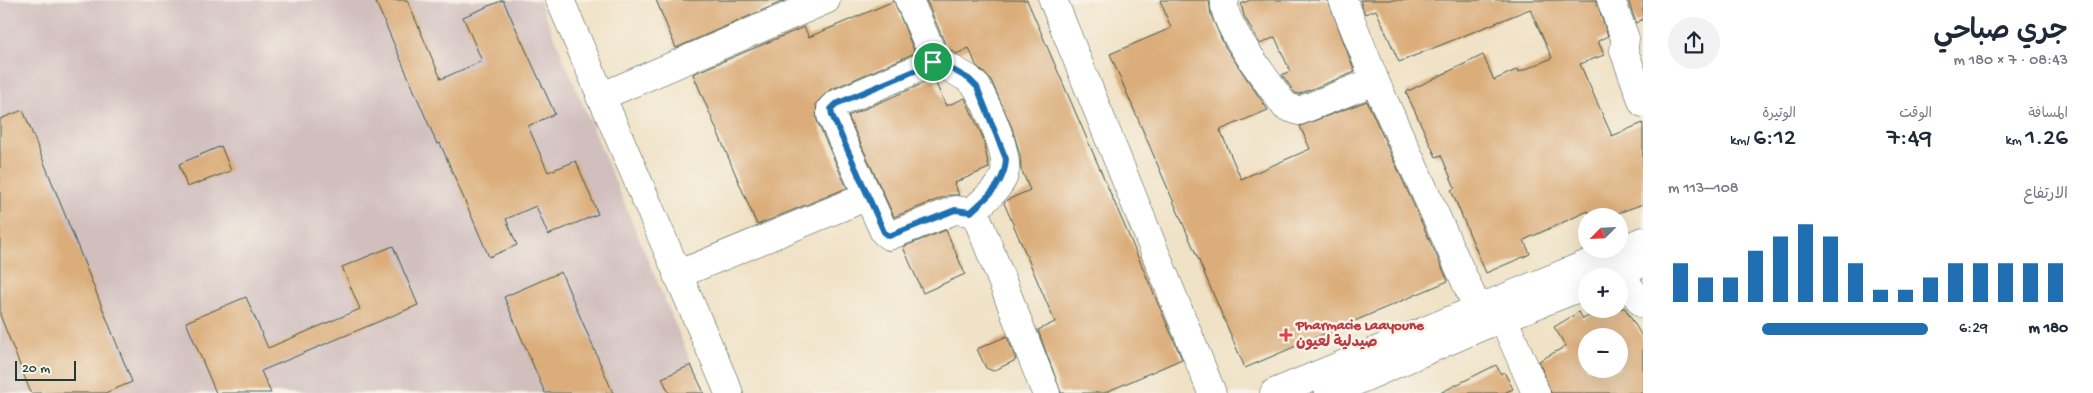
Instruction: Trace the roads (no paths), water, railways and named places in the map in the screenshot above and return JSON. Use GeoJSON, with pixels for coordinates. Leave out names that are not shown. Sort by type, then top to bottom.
{"type":"FeatureCollection","features":[{"type":"Feature","properties":{"kind":"street"},"geometry":{"type":"LineString","coordinates":[[560,0],[600,97],[729,393]]}},
{"type":"Feature","properties":{"kind":"street"},"geometry":{"type":"LineString","coordinates":[[909,0],[934,59],[969,79],[977,87],[1006,159],[1004,177],[997,187],[971,212]]}},
{"type":"Feature","properties":{"kind":"street"},"geometry":{"type":"LineString","coordinates":[[1053,0],[1212,393]]}},
{"type":"Feature","properties":{"kind":"street"},"geometry":{"type":"LineString","coordinates":[[1224,0],[1224,10],[1243,47],[1285,106],[1290,110],[1299,111],[1375,81]]}},
{"type":"Feature","properties":{"kind":"street"},"geometry":{"type":"LineString","coordinates":[[1342,0],[1375,81],[1488,317],[1536,393]]}},
{"type":"Feature","properties":{"kind":"street"},"geometry":{"type":"LineString","coordinates":[[1611,0],[1625,38],[1624,51],[1643,103]]}},
{"type":"Feature","properties":{"kind":"street"},"geometry":{"type":"LineString","coordinates":[[600,97],[810,3]]}},
{"type":"Feature","properties":{"kind":"street"},"geometry":{"type":"LineString","coordinates":[[934,59],[931,64],[836,104],[831,109],[832,115],[884,232],[889,236],[955,210],[971,212],[978,220],[1046,393]]}},
{"type":"Feature","properties":{"kind":"street"},"geometry":{"type":"LineString","coordinates":[[677,275],[868,196]]}},
{"type":"Feature","properties":{"kind":"street"},"geometry":{"type":"LineString","coordinates":[[1329,393],[1643,241]]}},
{"type":"Feature","properties":{"kind":"street"},"geometry":{"type":"LineString","coordinates":[[1628,268],[1643,263]]}},
{"type":"Feature","properties":{"kind":"street"},"geometry":{"type":"LineString","coordinates":[[1488,317],[1578,288]]}},
{"type":"Feature","properties":{"kind":"street"},"geometry":{"type":"LineString","coordinates":[[1628,289],[1643,304]]}},
{"type":"Feature","properties":{"kind":"street"},"geometry":{"type":"LineString","coordinates":[[1274,393],[1355,379]]}},
{"type":"Feature","properties":{"kind":"place","name":"Pharmacie Laayoune صيدلية لعيون"},"geometry":{"type":"Point","coordinates":[1286,335]}}]}
